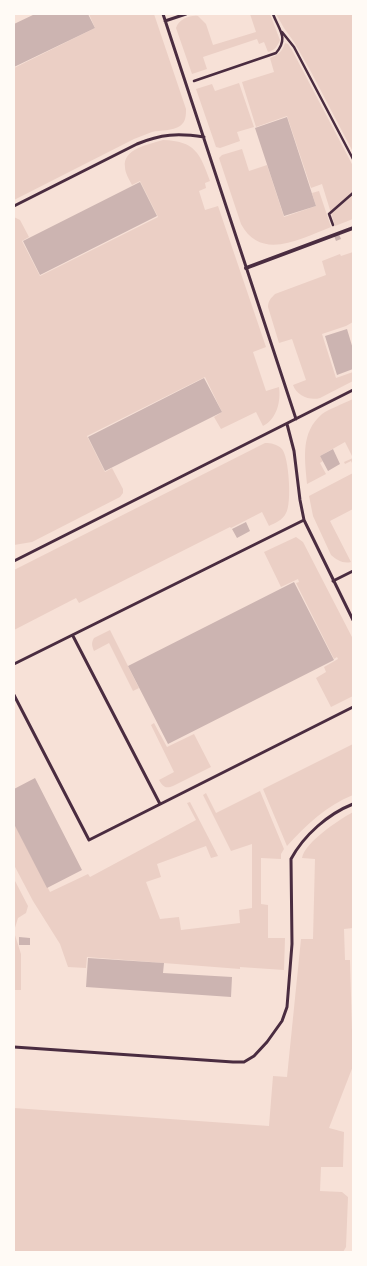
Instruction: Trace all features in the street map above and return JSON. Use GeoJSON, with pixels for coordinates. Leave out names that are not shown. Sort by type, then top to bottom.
{"type":"FeatureCollection","features":[{"type":"Feature","properties":{"kind":"street"},"geometry":{"type":"LineString","coordinates":[[246,268],[353,228]]}},
{"type":"Feature","properties":{"kind":"lane"},"geometry":{"type":"LineString","coordinates":[[163,14],[296,419]]}},
{"type":"Feature","properties":{"kind":"lane"},"geometry":{"type":"LineString","coordinates":[[165,21],[186,14]]}},
{"type":"Feature","properties":{"kind":"lane"},"geometry":{"type":"LineString","coordinates":[[14,206],[137,144],[152,138],[176,134],[204,137]]}},
{"type":"Feature","properties":{"kind":"lane"},"geometry":{"type":"LineString","coordinates":[[14,561],[353,390]]}},
{"type":"Feature","properties":{"kind":"lane"},"geometry":{"type":"LineString","coordinates":[[287,424],[294,452],[304,520],[353,620]]}},
{"type":"Feature","properties":{"kind":"lane"},"geometry":{"type":"LineString","coordinates":[[14,664],[304,520]]}},
{"type":"Feature","properties":{"kind":"lane"},"geometry":{"type":"LineString","coordinates":[[333,581],[353,571]]}},
{"type":"Feature","properties":{"kind":"lane"},"geometry":{"type":"LineString","coordinates":[[73,636],[160,804]]}},
{"type":"Feature","properties":{"kind":"lane"},"geometry":{"type":"LineString","coordinates":[[14,695],[89,840],[353,707]]}},
{"type":"Feature","properties":{"kind":"lane"},"geometry":{"type":"LineString","coordinates":[[14,1047],[233,1062],[247,1061],[254,1056],[267,1042],[282,1021],[287,1007],[292,944],[292,858],[297,848],[305,838],[319,825],[334,813],[353,804]]}},
{"type":"Feature","properties":{"kind":"path"},"geometry":{"type":"LineString","coordinates":[[274,14],[282,32],[294,47],[353,159]]}},
{"type":"Feature","properties":{"kind":"path"},"geometry":{"type":"LineString","coordinates":[[186,84],[276,53],[283,42],[282,32]]}},
{"type":"Feature","properties":{"kind":"path"},"geometry":{"type":"LineString","coordinates":[[336,234],[329,214],[353,193]]}},
{"type":"Feature","properties":{"kind":"shaded area"},"geometry":{"type":"Polygon","coordinates":[[[89,14],[154,14],[186,109],[185,120],[177,128],[152,132],[134,139],[14,200],[14,68],[95,28],[89,14]]]}},
{"type":"Feature","properties":{"kind":"shaded area"},"geometry":{"type":"Polygon","coordinates":[[[250,14],[270,14],[280,40],[276,48],[268,52],[264,42],[259,44],[257,39],[203,57],[207,69],[192,74],[176,28],[177,25],[188,17],[198,16],[206,24],[213,45],[256,32],[250,14]]]}},
{"type":"Feature","properties":{"kind":"shaded area"},"geometry":{"type":"Polygon","coordinates":[[[276,14],[353,14],[353,152],[310,70],[276,14]]]}},
{"type":"Feature","properties":{"kind":"shaded area"},"geometry":{"type":"Polygon","coordinates":[[[285,43],[288,44],[292,50],[353,166],[353,219],[335,226],[322,184],[311,188],[287,116],[256,127],[242,82],[274,72],[270,58],[275,56],[283,49],[285,43]]]}},
{"type":"Feature","properties":{"kind":"shaded area"},"geometry":{"type":"Polygon","coordinates":[[[239,83],[254,127],[237,132],[240,141],[220,148],[216,147],[196,89],[212,84],[215,91],[239,83]]]}},
{"type":"Feature","properties":{"kind":"shaded area"},"geometry":{"type":"Polygon","coordinates":[[[163,140],[174,141],[189,146],[195,150],[203,163],[210,181],[205,183],[206,188],[199,191],[205,210],[218,206],[266,347],[253,352],[266,391],[279,387],[279,404],[272,419],[263,426],[256,412],[221,429],[214,417],[222,412],[205,377],[87,436],[105,472],[112,468],[123,489],[123,493],[120,497],[32,542],[14,545],[14,217],[20,220],[29,237],[22,241],[40,276],[158,217],[140,181],[132,185],[127,176],[125,161],[132,152],[138,148],[163,140]]]}},
{"type":"Feature","properties":{"kind":"shaded area"},"geometry":{"type":"Polygon","coordinates":[[[242,149],[249,171],[267,165],[284,217],[316,206],[312,193],[319,191],[331,227],[308,237],[283,244],[271,245],[259,242],[249,235],[241,224],[219,158],[222,155],[242,149]]]}},
{"type":"Feature","properties":{"kind":"shaded area"},"geometry":{"type":"Polygon","coordinates":[[[353,252],[353,322],[346,326],[322,334],[336,378],[353,372],[353,381],[320,398],[312,399],[304,397],[295,389],[293,385],[306,380],[292,339],[279,343],[268,307],[269,303],[275,294],[326,275],[322,261],[340,254],[341,256],[353,252]]]}},
{"type":"Feature","properties":{"kind":"shaded area"},"geometry":{"type":"Polygon","coordinates":[[[353,399],[353,458],[345,442],[320,456],[323,461],[320,463],[326,474],[307,484],[305,456],[307,438],[310,429],[322,414],[353,399]]]}},
{"type":"Feature","properties":{"kind":"shaded area"},"geometry":{"type":"Polygon","coordinates":[[[265,443],[274,444],[282,449],[288,470],[288,508],[285,515],[281,519],[269,526],[262,512],[79,603],[76,598],[14,630],[14,570],[265,443]]]}},
{"type":"Feature","properties":{"kind":"shaded area"},"geometry":{"type":"Polygon","coordinates":[[[353,458],[353,465],[351,461],[345,464],[344,462],[353,458]]]}},
{"type":"Feature","properties":{"kind":"shaded area"},"geometry":{"type":"Polygon","coordinates":[[[353,473],[353,509],[330,521],[351,562],[343,562],[331,555],[313,516],[309,496],[353,473]]]}},
{"type":"Feature","properties":{"kind":"shaded area"},"geometry":{"type":"Polygon","coordinates":[[[296,537],[303,542],[353,639],[353,696],[331,707],[316,678],[326,672],[324,667],[338,659],[337,657],[334,659],[296,583],[299,582],[298,579],[281,587],[264,552],[296,537]]]}},
{"type":"Feature","properties":{"kind":"shaded area"},"geometry":{"type":"Polygon","coordinates":[[[110,630],[139,688],[133,691],[109,643],[94,651],[93,649],[92,643],[94,638],[110,630]]]}},
{"type":"Feature","properties":{"kind":"shaded area"},"geometry":{"type":"Polygon","coordinates":[[[154,723],[167,747],[194,734],[211,767],[173,786],[163,786],[159,780],[174,772],[151,725],[154,723]]]}},
{"type":"Feature","properties":{"kind":"shaded area"},"geometry":{"type":"Polygon","coordinates":[[[353,744],[353,795],[325,810],[301,831],[287,846],[263,789],[353,744]]]}},
{"type":"Feature","properties":{"kind":"shaded area"},"geometry":{"type":"Polygon","coordinates":[[[260,791],[284,849],[281,854],[281,859],[261,858],[261,904],[268,905],[268,938],[285,938],[284,970],[240,967],[240,969],[87,957],[86,968],[68,967],[60,944],[33,901],[14,865],[14,823],[50,892],[88,874],[90,877],[196,820],[187,803],[190,802],[218,856],[211,858],[206,846],[157,864],[161,877],[146,882],[160,919],[179,917],[181,930],[240,923],[239,910],[252,908],[252,844],[231,851],[203,795],[206,793],[216,813],[260,791]]]}},
{"type":"Feature","properties":{"kind":"shaded area"},"geometry":{"type":"Polygon","coordinates":[[[353,812],[353,928],[344,929],[345,960],[350,960],[353,1066],[329,1128],[344,1132],[343,1167],[321,1167],[320,1191],[342,1192],[348,1197],[346,1247],[343,1252],[14,1252],[14,1108],[269,1126],[273,1076],[287,1077],[301,939],[313,939],[315,859],[302,858],[309,845],[323,832],[353,812]]]}},
{"type":"Feature","properties":{"kind":"shaded area"},"geometry":{"type":"Polygon","coordinates":[[[14,879],[28,906],[26,913],[18,918],[14,931],[14,879]]]}},
{"type":"Feature","properties":{"kind":"shaded area"},"geometry":{"type":"Polygon","coordinates":[[[14,932],[21,954],[21,990],[14,990],[14,932]]]}},
{"type":"Feature","properties":{"kind":"building"},"geometry":{"type":"Polygon","coordinates":[[[35,14],[88,14],[95,28],[14,67],[14,24],[35,14]]]}},
{"type":"Feature","properties":{"kind":"building"},"geometry":{"type":"Polygon","coordinates":[[[287,117],[316,206],[284,216],[255,128],[287,117]]]}},
{"type":"Feature","properties":{"kind":"building"},"geometry":{"type":"Polygon","coordinates":[[[140,182],[157,216],[40,275],[23,241],[140,182]]]}},
{"type":"Feature","properties":{"kind":"building"},"geometry":{"type":"Polygon","coordinates":[[[339,234],[341,239],[336,241],[334,236],[339,234]]]}},
{"type":"Feature","properties":{"kind":"building"},"geometry":{"type":"Polygon","coordinates":[[[347,329],[353,349],[353,369],[337,375],[325,336],[347,329]]]}},
{"type":"Feature","properties":{"kind":"building"},"geometry":{"type":"Polygon","coordinates":[[[204,378],[222,412],[105,471],[88,437],[204,378]]]}},
{"type":"Feature","properties":{"kind":"building"},"geometry":{"type":"Polygon","coordinates":[[[333,449],[340,464],[328,471],[320,456],[333,449]]]}},
{"type":"Feature","properties":{"kind":"building"},"geometry":{"type":"Polygon","coordinates":[[[246,522],[250,531],[237,538],[232,529],[246,522]]]}},
{"type":"Feature","properties":{"kind":"building"},"geometry":{"type":"Polygon","coordinates":[[[294,582],[334,660],[168,744],[128,666],[294,582]]]}},
{"type":"Feature","properties":{"kind":"building"},"geometry":{"type":"Polygon","coordinates":[[[35,778],[82,870],[47,888],[14,824],[14,789],[35,778]]]}},
{"type":"Feature","properties":{"kind":"building"},"geometry":{"type":"Polygon","coordinates":[[[19,937],[30,938],[30,945],[19,945],[19,937]]]}},
{"type":"Feature","properties":{"kind":"building"},"geometry":{"type":"Polygon","coordinates":[[[88,958],[164,963],[163,973],[232,977],[231,997],[86,987],[88,958]]]}}]}
